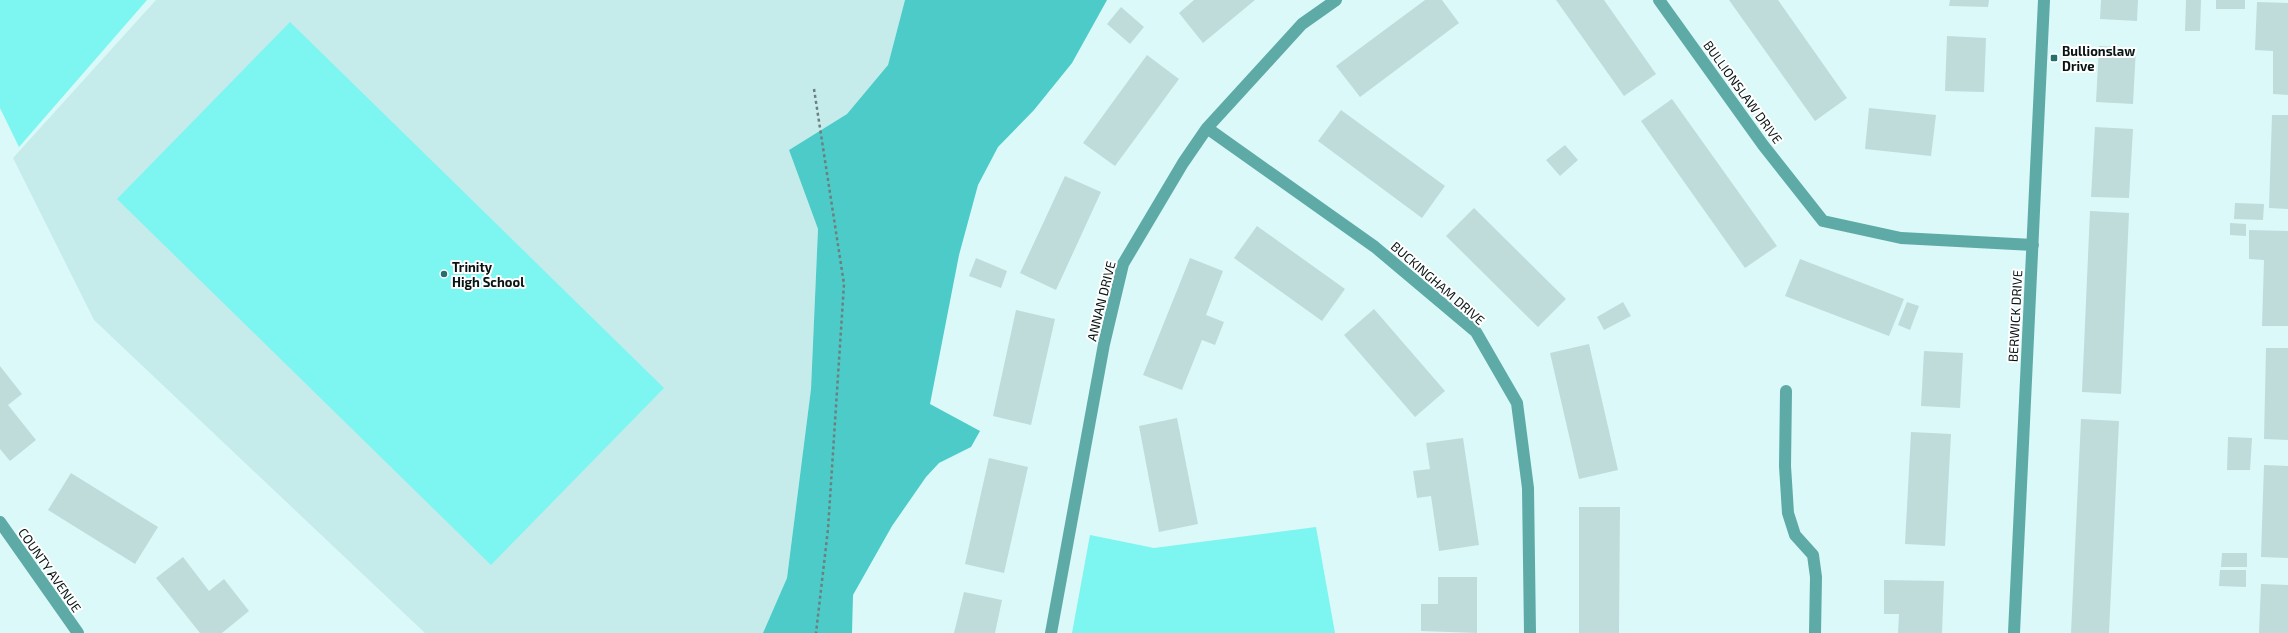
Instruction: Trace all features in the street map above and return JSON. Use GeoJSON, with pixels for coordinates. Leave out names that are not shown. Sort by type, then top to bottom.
{"type":"FeatureCollection","features":[{"type":"Feature","properties":{"kind":"street","name":"ANNAN DRIVE"},"geometry":{"type":"LineString","coordinates":[[1051,633],[1104,344],[1123,264],[1183,163],[1207,128],[1302,24],[1336,0]]}},
{"type":"Feature","properties":{"kind":"street","name":"BULLIONSLAW DRIVE"},"geometry":{"type":"LineString","coordinates":[[1659,0],[1763,145],[1823,221],[1901,238],[2033,244]]}},
{"type":"Feature","properties":{"kind":"street","name":"BERWICK DRIVE"},"geometry":{"type":"LineString","coordinates":[[2014,633],[2044,0]]}},
{"type":"Feature","properties":{"kind":"street","name":"BUCKINGHAM DRIVE"},"geometry":{"type":"LineString","coordinates":[[1207,128],[1375,247],[1476,332],[1517,403],[1528,488],[1530,633]]}},
{"type":"Feature","properties":{"kind":"street"},"geometry":{"type":"LineString","coordinates":[[1786,391],[1785,466],[1788,513],[1795,535],[1813,555],[1816,577],[1815,633]]}},
{"type":"Feature","properties":{"kind":"street","name":"COUNTY AVENUE"},"geometry":{"type":"LineString","coordinates":[[0,522],[78,633]]}},
{"type":"Feature","properties":{"kind":"path"},"geometry":{"type":"LineString","coordinates":[[814,89],[844,284],[828,529],[816,633]]}},
{"type":"Feature","properties":{"kind":"shaded area"},"geometry":{"type":"Polygon","coordinates":[[[0,0],[147,0],[19,147],[0,108],[0,0]]]}},
{"type":"Feature","properties":{"kind":"shaded area","name":"Trinity High School"},"geometry":{"type":"Polygon","coordinates":[[[156,0],[905,0],[888,65],[847,114],[789,150],[818,229],[811,389],[787,578],[763,633],[425,633],[94,320],[13,158],[156,0]]]}},
{"type":"Feature","properties":{"kind":"shaded area"},"geometry":{"type":"Polygon","coordinates":[[[905,0],[1107,0],[1072,63],[1034,110],[998,147],[978,185],[959,255],[930,404],[980,431],[971,447],[939,463],[926,477],[892,526],[853,595],[852,633],[763,633],[787,578],[811,389],[818,229],[789,150],[847,114],[888,65],[905,0]]]}},
{"type":"Feature","properties":{"kind":"shaded area"},"geometry":{"type":"Polygon","coordinates":[[[290,22],[664,388],[491,565],[117,199],[290,22]]]}},
{"type":"Feature","properties":{"kind":"shaded area"},"geometry":{"type":"Polygon","coordinates":[[[1316,527],[1335,633],[1072,633],[1090,535],[1154,548],[1316,527]]]}},
{"type":"Feature","properties":{"kind":"building"},"geometry":{"type":"Polygon","coordinates":[[[1194,0],[1255,0],[1203,43],[1179,13],[1194,0]]]}},
{"type":"Feature","properties":{"kind":"building"},"geometry":{"type":"Polygon","coordinates":[[[1425,0],[1442,0],[1459,23],[1360,97],[1336,66],[1425,0]]]}},
{"type":"Feature","properties":{"kind":"building"},"geometry":{"type":"Polygon","coordinates":[[[1556,0],[1604,0],[1656,74],[1624,96],[1556,0]]]}},
{"type":"Feature","properties":{"kind":"building"},"geometry":{"type":"Polygon","coordinates":[[[1729,0],[1778,0],[1847,98],[1815,121],[1729,0]]]}},
{"type":"Feature","properties":{"kind":"building"},"geometry":{"type":"Polygon","coordinates":[[[1950,0],[1989,0],[1988,7],[1949,6],[1950,0]]]}},
{"type":"Feature","properties":{"kind":"building"},"geometry":{"type":"Polygon","coordinates":[[[2101,0],[2138,0],[2137,21],[2100,19],[2101,0]]]}},
{"type":"Feature","properties":{"kind":"building"},"geometry":{"type":"Polygon","coordinates":[[[2186,0],[2201,0],[2200,31],[2185,31],[2186,0]]]}},
{"type":"Feature","properties":{"kind":"building"},"geometry":{"type":"Polygon","coordinates":[[[2216,0],[2245,0],[2245,9],[2216,9],[2216,0]]]}},
{"type":"Feature","properties":{"kind":"building"},"geometry":{"type":"Polygon","coordinates":[[[2257,2],[2288,3],[2288,95],[2273,94],[2273,51],[2255,50],[2257,2]]]}},
{"type":"Feature","properties":{"kind":"building"},"geometry":{"type":"Polygon","coordinates":[[[1121,7],[1144,27],[1130,44],[1107,24],[1121,7]]]}},
{"type":"Feature","properties":{"kind":"building"},"geometry":{"type":"Polygon","coordinates":[[[1947,36],[1986,38],[1984,92],[1945,91],[1947,36]]]}},
{"type":"Feature","properties":{"kind":"building"},"geometry":{"type":"Polygon","coordinates":[[[2099,46],[2136,48],[2133,104],[2096,102],[2099,46]]]}},
{"type":"Feature","properties":{"kind":"building"},"geometry":{"type":"Polygon","coordinates":[[[1147,55],[1179,79],[1115,166],[1083,143],[1147,55]]]}},
{"type":"Feature","properties":{"kind":"building"},"geometry":{"type":"Polygon","coordinates":[[[1672,99],[1777,246],[1745,268],[1641,121],[1672,99]]]}},
{"type":"Feature","properties":{"kind":"building"},"geometry":{"type":"Polygon","coordinates":[[[1869,108],[1936,115],[1931,156],[1865,149],[1869,108]]]}},
{"type":"Feature","properties":{"kind":"building"},"geometry":{"type":"Polygon","coordinates":[[[1341,110],[1445,186],[1422,218],[1318,141],[1341,110]]]}},
{"type":"Feature","properties":{"kind":"building"},"geometry":{"type":"Polygon","coordinates":[[[2272,115],[2288,115],[2288,209],[2269,208],[2272,115]]]}},
{"type":"Feature","properties":{"kind":"building"},"geometry":{"type":"Polygon","coordinates":[[[2095,127],[2133,129],[2129,198],[2091,197],[2095,127]]]}},
{"type":"Feature","properties":{"kind":"building"},"geometry":{"type":"Polygon","coordinates":[[[1565,145],[1578,160],[1560,176],[1546,160],[1565,145]]]}},
{"type":"Feature","properties":{"kind":"building"},"geometry":{"type":"Polygon","coordinates":[[[1065,176],[1101,192],[1056,290],[1020,273],[1065,176]]]}},
{"type":"Feature","properties":{"kind":"building"},"geometry":{"type":"Polygon","coordinates":[[[2235,203],[2264,204],[2263,220],[2234,219],[2235,203]]]}},
{"type":"Feature","properties":{"kind":"building"},"geometry":{"type":"Polygon","coordinates":[[[1474,208],[1566,299],[1538,327],[1446,236],[1474,208]]]}},
{"type":"Feature","properties":{"kind":"building"},"geometry":{"type":"Polygon","coordinates":[[[2090,211],[2129,213],[2121,394],[2082,392],[2090,211]]]}},
{"type":"Feature","properties":{"kind":"building"},"geometry":{"type":"Polygon","coordinates":[[[2230,223],[2246,224],[2246,236],[2230,235],[2230,223]]]}},
{"type":"Feature","properties":{"kind":"building"},"geometry":{"type":"Polygon","coordinates":[[[1257,226],[1345,289],[1322,321],[1234,258],[1257,226]]]}},
{"type":"Feature","properties":{"kind":"building"},"geometry":{"type":"Polygon","coordinates":[[[2249,230],[2288,231],[2288,326],[2262,326],[2264,260],[2249,259],[2249,230]]]}},
{"type":"Feature","properties":{"kind":"building"},"geometry":{"type":"Polygon","coordinates":[[[976,258],[1007,271],[1001,288],[969,276],[976,258]]]}},
{"type":"Feature","properties":{"kind":"building"},"geometry":{"type":"Polygon","coordinates":[[[1190,258],[1223,271],[1206,315],[1224,322],[1215,345],[1202,340],[1182,390],[1143,375],[1190,258]]]}},
{"type":"Feature","properties":{"kind":"building"},"geometry":{"type":"Polygon","coordinates":[[[1800,259],[1904,299],[1889,336],[1785,296],[1800,259]]]}},
{"type":"Feature","properties":{"kind":"building"},"geometry":{"type":"Polygon","coordinates":[[[1623,302],[1631,316],[1604,330],[1597,317],[1623,302]]]}},
{"type":"Feature","properties":{"kind":"building"},"geometry":{"type":"Polygon","coordinates":[[[1907,302],[1919,306],[1910,330],[1898,325],[1907,302]]]}},
{"type":"Feature","properties":{"kind":"building"},"geometry":{"type":"Polygon","coordinates":[[[1374,309],[1445,391],[1415,417],[1344,335],[1374,309]]]}},
{"type":"Feature","properties":{"kind":"building"},"geometry":{"type":"Polygon","coordinates":[[[1016,310],[1055,319],[1031,425],[993,416],[1016,310]]]}},
{"type":"Feature","properties":{"kind":"building"},"geometry":{"type":"Polygon","coordinates":[[[1589,344],[1618,470],[1579,479],[1550,353],[1589,344]]]}},
{"type":"Feature","properties":{"kind":"building"},"geometry":{"type":"Polygon","coordinates":[[[2266,348],[2288,348],[2288,440],[2264,439],[2266,348]]]}},
{"type":"Feature","properties":{"kind":"building"},"geometry":{"type":"Polygon","coordinates":[[[1924,351],[1963,353],[1960,408],[1921,406],[1924,351]]]}},
{"type":"Feature","properties":{"kind":"building"},"geometry":{"type":"Polygon","coordinates":[[[0,366],[22,394],[8,405],[36,440],[10,461],[0,449],[0,366]]]}},
{"type":"Feature","properties":{"kind":"building"},"geometry":{"type":"Polygon","coordinates":[[[1177,418],[1198,524],[1159,532],[1139,426],[1177,418]]]}},
{"type":"Feature","properties":{"kind":"building"},"geometry":{"type":"Polygon","coordinates":[[[2081,419],[2119,421],[2109,633],[2071,633],[2081,419]]]}},
{"type":"Feature","properties":{"kind":"building"},"geometry":{"type":"Polygon","coordinates":[[[1911,432],[1951,434],[1945,546],[1905,544],[1911,432]]]}},
{"type":"Feature","properties":{"kind":"building"},"geometry":{"type":"Polygon","coordinates":[[[2228,437],[2252,438],[2250,470],[2227,470],[2228,437]]]}},
{"type":"Feature","properties":{"kind":"building"},"geometry":{"type":"Polygon","coordinates":[[[1463,438],[1479,545],[1439,551],[1431,496],[1417,498],[1413,471],[1430,469],[1426,443],[1463,438]]]}},
{"type":"Feature","properties":{"kind":"building"},"geometry":{"type":"Polygon","coordinates":[[[989,458],[1028,467],[1004,573],[965,564],[989,458]]]}},
{"type":"Feature","properties":{"kind":"building"},"geometry":{"type":"Polygon","coordinates":[[[2264,465],[2288,466],[2288,558],[2261,557],[2264,465]]]}},
{"type":"Feature","properties":{"kind":"building"},"geometry":{"type":"Polygon","coordinates":[[[71,473],[158,527],[135,564],[48,510],[71,473]]]}},
{"type":"Feature","properties":{"kind":"building"},"geometry":{"type":"Polygon","coordinates":[[[1579,507],[1620,507],[1619,633],[1579,633],[1579,507]]]}},
{"type":"Feature","properties":{"kind":"building"},"geometry":{"type":"Polygon","coordinates":[[[2222,553],[2247,553],[2247,567],[2221,567],[2222,553]]]}},
{"type":"Feature","properties":{"kind":"building"},"geometry":{"type":"Polygon","coordinates":[[[183,557],[209,591],[224,579],[249,611],[222,633],[200,633],[156,578],[183,557]]]}},
{"type":"Feature","properties":{"kind":"building"},"geometry":{"type":"Polygon","coordinates":[[[2220,570],[2246,570],[2246,587],[2219,586],[2220,570]]]}},
{"type":"Feature","properties":{"kind":"building"},"geometry":{"type":"Polygon","coordinates":[[[1438,577],[1477,577],[1477,633],[1421,631],[1421,604],[1438,604],[1438,577]]]}},
{"type":"Feature","properties":{"kind":"building"},"geometry":{"type":"Polygon","coordinates":[[[1884,580],[1944,581],[1942,633],[1898,633],[1899,614],[1884,614],[1884,580]]]}},
{"type":"Feature","properties":{"kind":"building"},"geometry":{"type":"Polygon","coordinates":[[[2261,584],[2288,585],[2288,633],[2259,633],[2261,584]]]}},
{"type":"Feature","properties":{"kind":"building"},"geometry":{"type":"Polygon","coordinates":[[[964,592],[1002,600],[995,633],[954,633],[964,592]]]}},
{"type":"Feature","properties":{"kind":"place","name":"Bullionslaw Drive"},"geometry":{"type":"Point","coordinates":[2054,58]}},
{"type":"Feature","properties":{"kind":"place","name":"Trinity High School"},"geometry":{"type":"Point","coordinates":[444,274]}}]}
